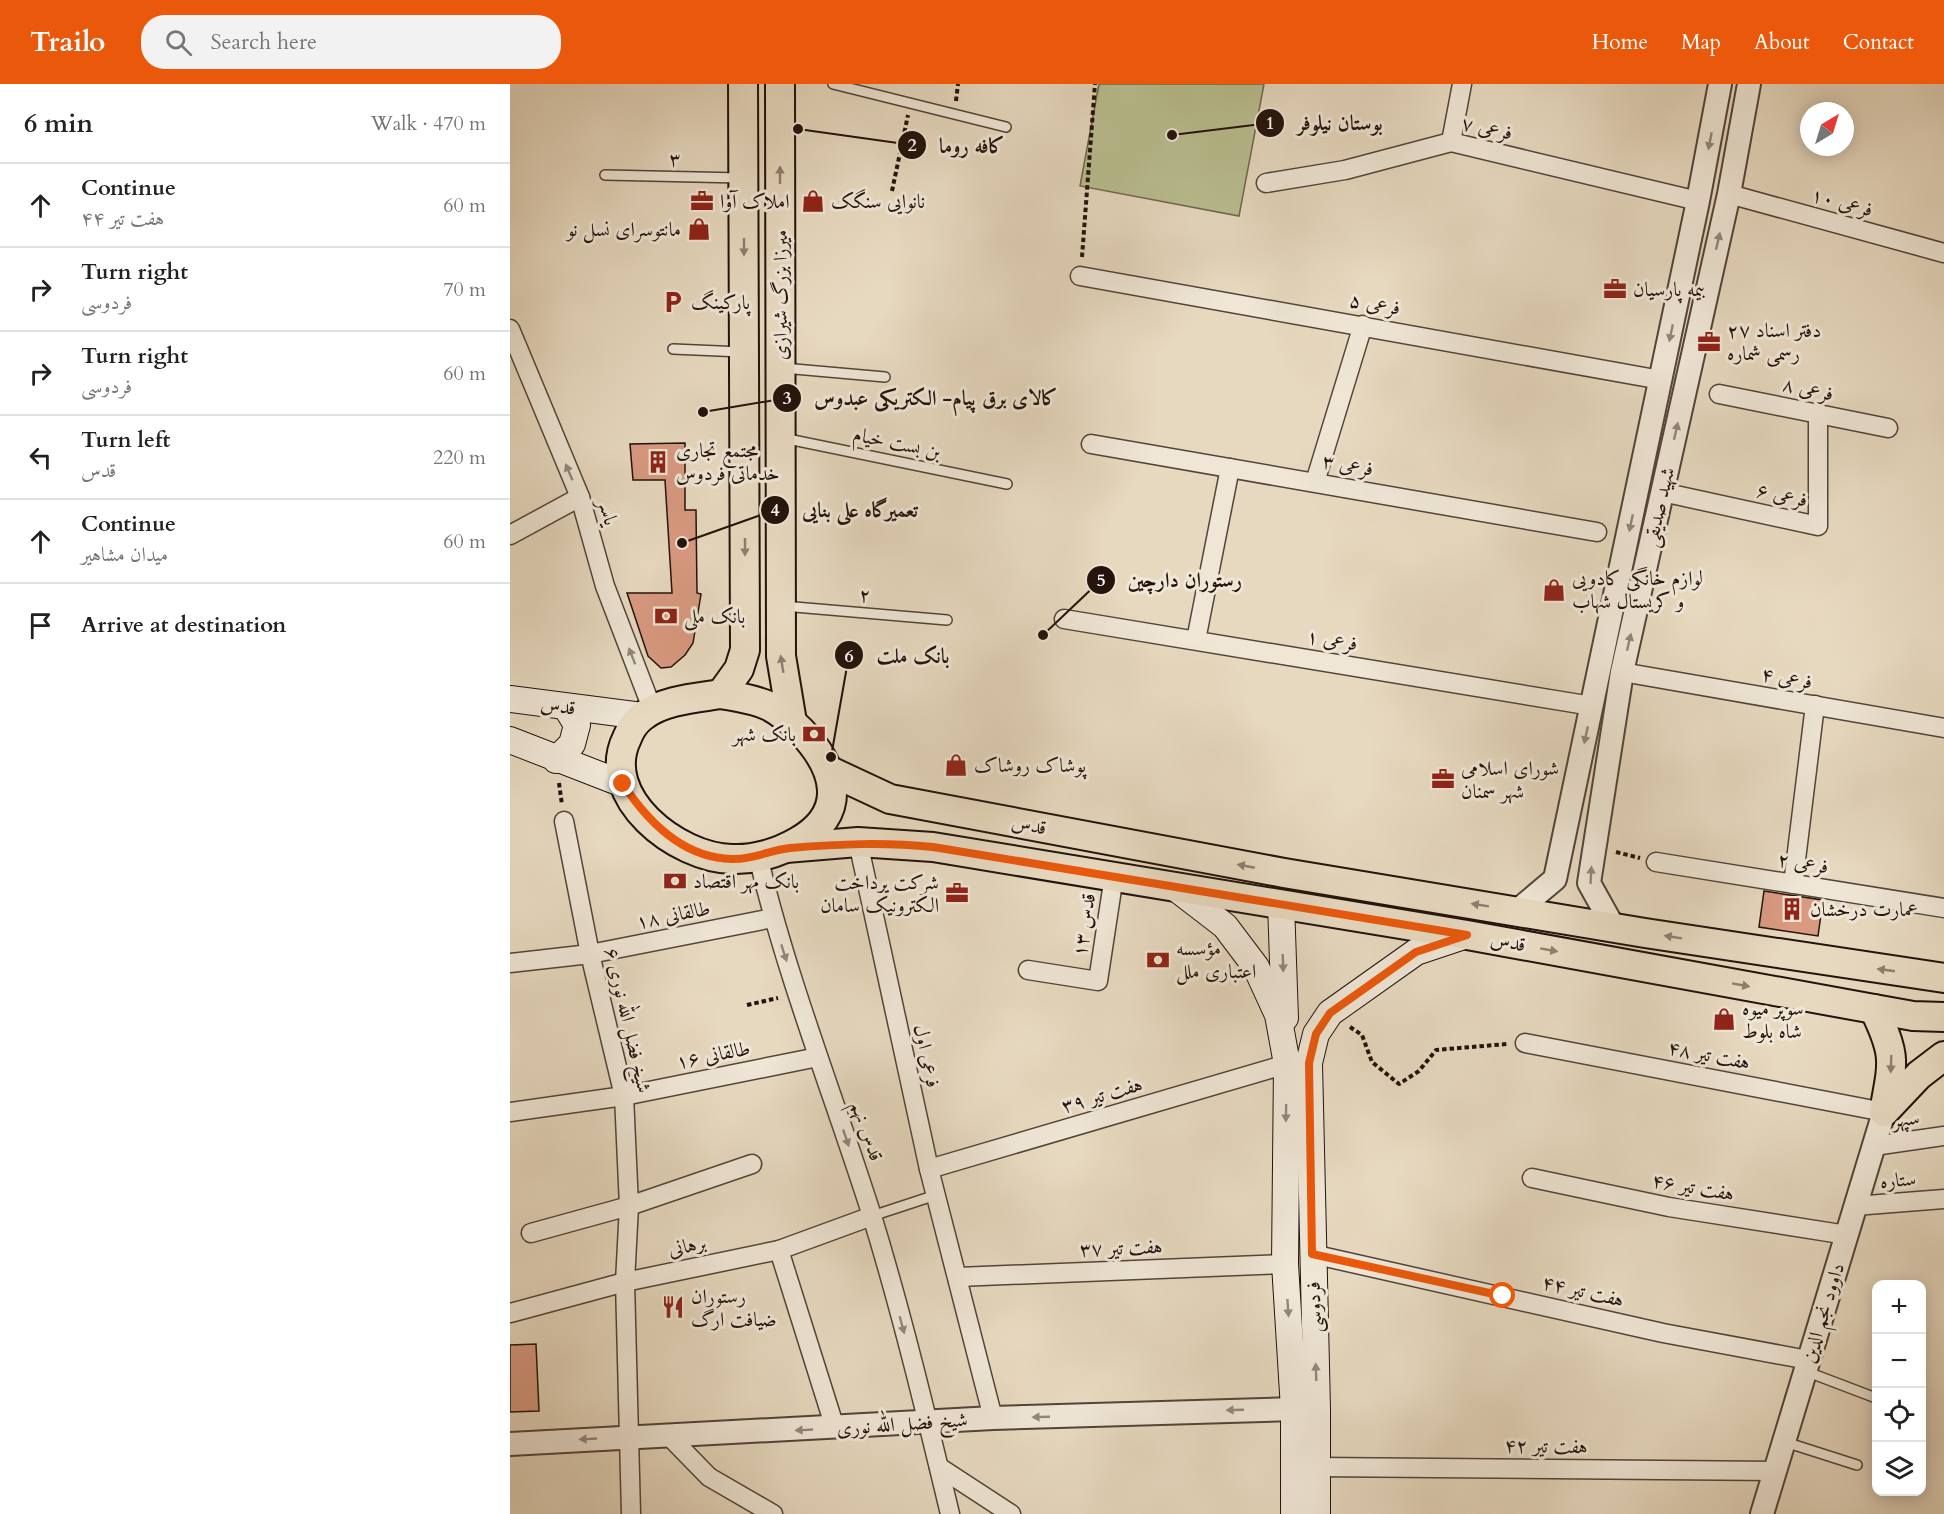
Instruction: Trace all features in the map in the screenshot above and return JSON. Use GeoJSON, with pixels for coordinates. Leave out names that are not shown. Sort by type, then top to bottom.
{"type":"FeatureCollection","features":[{"type":"Feature","properties":{"kind":"main road","name":"میرزا بزرگ شیرازی"},"geometry":{"type":"LineString","coordinates":[[721,694],[739,669],[746,650],[743,84]]}},
{"type":"Feature","properties":{"kind":"main road","name":"میرزا بزرگ شیرازی"},"geometry":{"type":"LineString","coordinates":[[780,84],[781,656],[792,722]]}},
{"type":"Feature","properties":{"kind":"main road"},"geometry":{"type":"LineString","coordinates":[[745,464],[780,467]]}},
{"type":"Feature","properties":{"kind":"main road"},"geometry":{"type":"LineString","coordinates":[[721,694],[746,698],[771,707],[792,722],[812,742],[830,771],[832,804],[814,833],[786,848],[732,860],[707,855],[683,846],[661,832],[641,812],[623,784],[621,750],[630,731],[647,713],[673,703],[721,694]]}},
{"type":"Feature","properties":{"kind":"main road","name":"قدس"},"geometry":{"type":"LineString","coordinates":[[510,699],[566,707],[647,713]]}},
{"type":"Feature","properties":{"kind":"main road"},"geometry":{"type":"LineString","coordinates":[[556,760],[572,744],[577,725],[566,707]]}},
{"type":"Feature","properties":{"kind":"main road"},"geometry":{"type":"LineString","coordinates":[[510,740],[556,760],[623,784]]}},
{"type":"Feature","properties":{"kind":"main road","name":"قدس"},"geometry":{"type":"LineString","coordinates":[[830,771],[890,799],[1284,873],[1517,910],[1614,928],[1944,978]]}},
{"type":"Feature","properties":{"kind":"main road","name":"قدس"},"geometry":{"type":"LineString","coordinates":[[786,848],[858,842],[933,847],[1467,935],[1913,1016],[1944,1017]]}},
{"type":"Feature","properties":{"kind":"main road"},"geometry":{"type":"LineString","coordinates":[[1281,904],[1284,873]]}},
{"type":"Feature","properties":{"kind":"main road","name":"فردوسی"},"geometry":{"type":"LineString","coordinates":[[1173,886],[1225,926],[1256,967],[1278,1015],[1287,1064]]}},
{"type":"Feature","properties":{"kind":"main road","name":"فردوسی"},"geometry":{"type":"LineString","coordinates":[[1281,904],[1287,1064],[1285,1264],[1305,1409],[1316,1467],[1317,1514]]}},
{"type":"Feature","properties":{"kind":"main road","name":"فردوسی"},"geometry":{"type":"LineString","coordinates":[[1294,1514],[1305,1409],[1312,1254],[1309,1063],[1316,1034],[1330,1013],[1416,952],[1467,935]]}},
{"type":"Feature","properties":{"kind":"main road"},"geometry":{"type":"LineString","coordinates":[[1874,1009],[1889,1040],[1893,1063],[1884,1112]]}},
{"type":"Feature","properties":{"kind":"main road"},"geometry":{"type":"LineString","coordinates":[[1884,1112],[1919,1075],[1944,1056]]}},
{"type":"Feature","properties":{"kind":"street"},"geometry":{"type":"LineString","coordinates":[[1450,142],[1462,84]]}},
{"type":"Feature","properties":{"kind":"street","name":"شهید صدیقی"},"geometry":{"type":"LineString","coordinates":[[1517,910],[1556,879],[1698,201],[1720,84]]}},
{"type":"Feature","properties":{"kind":"street","name":"شهید صدیقی"},"geometry":{"type":"LineString","coordinates":[[1614,928],[1589,883],[1594,847],[1622,672],[1729,194],[1749,84]]}},
{"type":"Feature","properties":{"kind":"street","name":"فرعی ۷"},"geometry":{"type":"LineString","coordinates":[[1266,183],[1345,170],[1450,142],[1698,201]]}},
{"type":"Feature","properties":{"kind":"street","name":"فرعی ۱۰"},"geometry":{"type":"LineString","coordinates":[[1729,194],[1944,253]]}},
{"type":"Feature","properties":{"kind":"street","name":"فرعی ۵"},"geometry":{"type":"LineString","coordinates":[[1080,276],[1661,380]]}},
{"type":"Feature","properties":{"kind":"street"},"geometry":{"type":"LineString","coordinates":[[1315,482],[1363,325]]}},
{"type":"Feature","properties":{"kind":"street","name":"یاسر"},"geometry":{"type":"LineString","coordinates":[[510,330],[580,497],[605,586],[647,713]]}},
{"type":"Feature","properties":{"kind":"street","name":"فرعی ۸"},"geometry":{"type":"LineString","coordinates":[[1719,394],[1888,428]]}},
{"type":"Feature","properties":{"kind":"street","name":"فرعی ۶"},"geometry":{"type":"LineString","coordinates":[[1662,492],[1818,526],[1818,414]]}},
{"type":"Feature","properties":{"kind":"street","name":"فرعی ۳"},"geometry":{"type":"LineString","coordinates":[[1091,444],[1597,532]]}},
{"type":"Feature","properties":{"kind":"street"},"geometry":{"type":"LineString","coordinates":[[1196,640],[1230,468]]}},
{"type":"Feature","properties":{"kind":"street"},"geometry":{"type":"LineString","coordinates":[[510,535],[580,497]]}},
{"type":"Feature","properties":{"kind":"street","name":"فرعی ۱"},"geometry":{"type":"LineString","coordinates":[[1064,619],[1592,706]]}},
{"type":"Feature","properties":{"kind":"street","name":"فرعی ۴"},"geometry":{"type":"LineString","coordinates":[[1622,672],[1944,728]]}},
{"type":"Feature","properties":{"kind":"street"},"geometry":{"type":"LineString","coordinates":[[1793,884],[1815,705]]}},
{"type":"Feature","properties":{"kind":"street"},"geometry":{"type":"LineString","coordinates":[[1571,808],[1600,811]]}},
{"type":"Feature","properties":{"kind":"street","name":"شیخ فضل الله نوری ۶"},"geometry":{"type":"LineString","coordinates":[[564,821],[590,954],[624,1096],[629,1206],[625,1282],[630,1514]]}},
{"type":"Feature","properties":{"kind":"street","name":"فرعی اول"},"geometry":{"type":"LineString","coordinates":[[858,842],[929,1169],[993,1418]]}},
{"type":"Feature","properties":{"kind":"street","name":"قدس نهم"},"geometry":{"type":"LineString","coordinates":[[758,856],[773,918],[797,994],[872,1216],[929,1422],[950,1514]]}},
{"type":"Feature","properties":{"kind":"street","name":"فرعی ۲"},"geometry":{"type":"LineString","coordinates":[[1656,862],[1944,908]]}},
{"type":"Feature","properties":{"kind":"street","name":"قدس ۱۳"},"geometry":{"type":"LineString","coordinates":[[1028,970],[1098,981],[1114,876]]}},
{"type":"Feature","properties":{"kind":"street","name":"طالقانی ۱۸"},"geometry":{"type":"LineString","coordinates":[[510,963],[590,954],[773,918]]}},
{"type":"Feature","properties":{"kind":"street","name":"هفت تیر ۴۸"},"geometry":{"type":"LineString","coordinates":[[1525,1042],[1884,1112]]}},
{"type":"Feature","properties":{"kind":"street","name":"طالقانی ۱۶"},"geometry":{"type":"LineString","coordinates":[[510,1112],[624,1096],[818,1057]]}},
{"type":"Feature","properties":{"kind":"street","name":"هفت تیر ۳۹"},"geometry":{"type":"LineString","coordinates":[[929,1169],[1287,1064]]}},
{"type":"Feature","properties":{"kind":"street","name":"داوود نجم الدین"},"geometry":{"type":"LineString","coordinates":[[1762,1514],[1884,1112]]}},
{"type":"Feature","properties":{"kind":"street","name":"سپهر"},"geometry":{"type":"LineString","coordinates":[[1874,1146],[1944,1137]]}},
{"type":"Feature","properties":{"kind":"street"},"geometry":{"type":"LineString","coordinates":[[531,1233],[629,1206],[752,1164]]}},
{"type":"Feature","properties":{"kind":"street","name":"هفت تیر ۴۶"},"geometry":{"type":"LineString","coordinates":[[1532,1178],[1669,1207],[1846,1236]]}},
{"type":"Feature","properties":{"kind":"street","name":"ستاره"},"geometry":{"type":"LineString","coordinates":[[1855,1206],[1944,1199]]}},
{"type":"Feature","properties":{"kind":"street","name":"برهانی"},"geometry":{"type":"LineString","coordinates":[[510,1313],[625,1282],[779,1250],[872,1216]]}},
{"type":"Feature","properties":{"kind":"street"},"geometry":{"type":"LineString","coordinates":[[779,1250],[836,1428]]}},
{"type":"Feature","properties":{"kind":"street","name":"هفت تیر ۴۴"},"geometry":{"type":"LineString","coordinates":[[1312,1254],[1807,1365]]}},
{"type":"Feature","properties":{"kind":"street","name":"هفت تیر ۳۷"},"geometry":{"type":"LineString","coordinates":[[958,1277],[1285,1264]]}},
{"type":"Feature","properties":{"kind":"street","name":"شیخ فضل الله نوری"},"geometry":{"type":"LineString","coordinates":[[510,1444],[993,1418],[1305,1409]]}},
{"type":"Feature","properties":{"kind":"street"},"geometry":{"type":"LineString","coordinates":[[669,1436],[709,1477],[772,1514]]}},
{"type":"Feature","properties":{"kind":"street"},"geometry":{"type":"LineString","coordinates":[[939,1467],[1011,1514]]}},
{"type":"Feature","properties":{"kind":"street","name":"هفت تیر ۴۲"},"geometry":{"type":"LineString","coordinates":[[1316,1467],[1775,1471]]}},
{"type":"Feature","properties":{"kind":"lane"},"geometry":{"type":"LineString","coordinates":[[833,84],[1006,127]]}},
{"type":"Feature","properties":{"kind":"lane","name":"۳"},"geometry":{"type":"LineString","coordinates":[[605,175],[744,178]]}},
{"type":"Feature","properties":{"kind":"lane"},"geometry":{"type":"LineString","coordinates":[[672,349],[745,352]]}},
{"type":"Feature","properties":{"kind":"lane"},"geometry":{"type":"LineString","coordinates":[[780,368],[885,377]]}},
{"type":"Feature","properties":{"kind":"lane","name":"بن بست خیام"},"geometry":{"type":"LineString","coordinates":[[780,437],[1007,484]]}},
{"type":"Feature","properties":{"kind":"lane","name":"۲"},"geometry":{"type":"LineString","coordinates":[[781,606],[947,620]]}},
{"type":"Feature","properties":{"kind":"lane"},"geometry":{"type":"LineString","coordinates":[[872,1216],[936,1195]]}},
{"type":"Feature","properties":{"kind":"lane"},"geometry":{"type":"LineString","coordinates":[[1807,1365],[1872,1396]]}},
{"type":"Feature","properties":{"kind":"lane"},"geometry":{"type":"LineString","coordinates":[[1784,1441],[1857,1465]]}},
{"type":"Feature","properties":{"kind":"path"},"geometry":{"type":"LineString","coordinates":[[1080,276],[1095,84]]}},
{"type":"Feature","properties":{"kind":"path"},"geometry":{"type":"LineString","coordinates":[[892,191],[910,103]]}},
{"type":"Feature","properties":{"kind":"path"},"geometry":{"type":"LineString","coordinates":[[556,760],[564,821]]}},
{"type":"Feature","properties":{"kind":"path"},"geometry":{"type":"LineString","coordinates":[[1594,847],[1656,862]]}},
{"type":"Feature","properties":{"kind":"path"},"geometry":{"type":"LineString","coordinates":[[747,1005],[797,994]]}},
{"type":"Feature","properties":{"kind":"path"},"geometry":{"type":"LineString","coordinates":[[1330,1013],[1362,1035],[1372,1062],[1399,1084],[1419,1071],[1436,1050],[1525,1042]]}},
{"type":"Feature","properties":{"kind":"green space"},"geometry":{"type":"Polygon","coordinates":[[[1099,84],[1264,84],[1239,216],[1080,186],[1099,84]]]}},
{"type":"Feature","properties":{"kind":"building"},"geometry":{"type":"Polygon","coordinates":[[[685,443],[685,510],[696,510],[697,593],[701,594],[693,643],[685,655],[671,667],[661,668],[648,656],[627,593],[672,593],[665,480],[633,480],[630,444],[685,443]]]}},
{"type":"Feature","properties":{"kind":"building","name":"عمارت درخشان"},"geometry":{"type":"Polygon","coordinates":[[[1764,891],[1823,900],[1818,936],[1759,927],[1764,891]]]}},
{"type":"Feature","properties":{"kind":"building"},"geometry":{"type":"Polygon","coordinates":[[[536,1344],[539,1411],[510,1412],[510,1345],[536,1344]]]}},
{"type":"Feature","properties":{"kind":"place","name":"کافه روما"},"geometry":{"type":"Point","coordinates":[798,129]}},
{"type":"Feature","properties":{"kind":"place","name":"بوستان نیلوفر"},"geometry":{"type":"Point","coordinates":[1172,135]}},
{"type":"Feature","properties":{"kind":"place","name":"املاک آوا"},"geometry":{"type":"Point","coordinates":[702,201]}},
{"type":"Feature","properties":{"kind":"place","name":"نانوایی سنگک"},"geometry":{"type":"Point","coordinates":[813,201]}},
{"type":"Feature","properties":{"kind":"place","name":"مانتوسرای نسل نو"},"geometry":{"type":"Point","coordinates":[699,229]}},
{"type":"Feature","properties":{"kind":"place","name":"بیمه پارسیان"},"geometry":{"type":"Point","coordinates":[1615,289]}},
{"type":"Feature","properties":{"kind":"place","name":"پارکینگ"},"geometry":{"type":"Point","coordinates":[673,302]}},
{"type":"Feature","properties":{"kind":"place","name":"۲۷ دفتر اسناد رسمی شماره"},"geometry":{"type":"Point","coordinates":[1709,342]}},
{"type":"Feature","properties":{"kind":"place","name":"کالای برق پیام- الکتریکی عبدوس"},"geometry":{"type":"Point","coordinates":[703,412]}},
{"type":"Feature","properties":{"kind":"place","name":"مجتمع تجاری خدماتی فردوس"},"geometry":{"type":"Point","coordinates":[658,462]}},
{"type":"Feature","properties":{"kind":"place","name":"تعمیرگاه علی بنایی"},"geometry":{"type":"Point","coordinates":[682,543]}},
{"type":"Feature","properties":{"kind":"place","name":"لوازم خانگی کادویی و کریستال شهاب"},"geometry":{"type":"Point","coordinates":[1554,590]}},
{"type":"Feature","properties":{"kind":"place","name":"بانک ملی"},"geometry":{"type":"Point","coordinates":[666,616]}},
{"type":"Feature","properties":{"kind":"place","name":"رستوران دارچین"},"geometry":{"type":"Point","coordinates":[1043,635]}},
{"type":"Feature","properties":{"kind":"place","name":"بانک شهر"},"geometry":{"type":"Point","coordinates":[814,734]}},
{"type":"Feature","properties":{"kind":"place","name":"بانک ملت"},"geometry":{"type":"Point","coordinates":[831,757]}},
{"type":"Feature","properties":{"kind":"place","name":"پوشاک روشاک"},"geometry":{"type":"Point","coordinates":[956,765]}},
{"type":"Feature","properties":{"kind":"place","name":"شورای اسلامی شهر سمنان"},"geometry":{"type":"Point","coordinates":[1443,779]}},
{"type":"Feature","properties":{"kind":"place","name":"بانک مهر اقتصاد"},"geometry":{"type":"Point","coordinates":[675,881]}},
{"type":"Feature","properties":{"kind":"place","name":"شرکت پرداخت الکترونیک سامان"},"geometry":{"type":"Point","coordinates":[957,893]}},
{"type":"Feature","properties":{"kind":"place","name":"عمارت درخشان"},"geometry":{"type":"Point","coordinates":[1792,909]}},
{"type":"Feature","properties":{"kind":"place","name":"مؤسسه اعتباری ملل"},"geometry":{"type":"Point","coordinates":[1158,960]}},
{"type":"Feature","properties":{"kind":"place","name":"سوپر میوه شاه بلوط"},"geometry":{"type":"Point","coordinates":[1724,1019]}},
{"type":"Feature","properties":{"kind":"place","name":"رستوران ضیافت ارگ"},"geometry":{"type":"Point","coordinates":[673,1307]}},
{"type":"Feature","properties":{"kind":"route"},"geometry":{"type":"LineString","coordinates":[[623,784],[641,812],[661,832],[683,846],[707,855],[732,860],[786,848],[858,842],[933,847],[1467,935],[1416,952],[1330,1013],[1316,1034],[1309,1063],[1312,1254],[1503,1296]]}}]}
